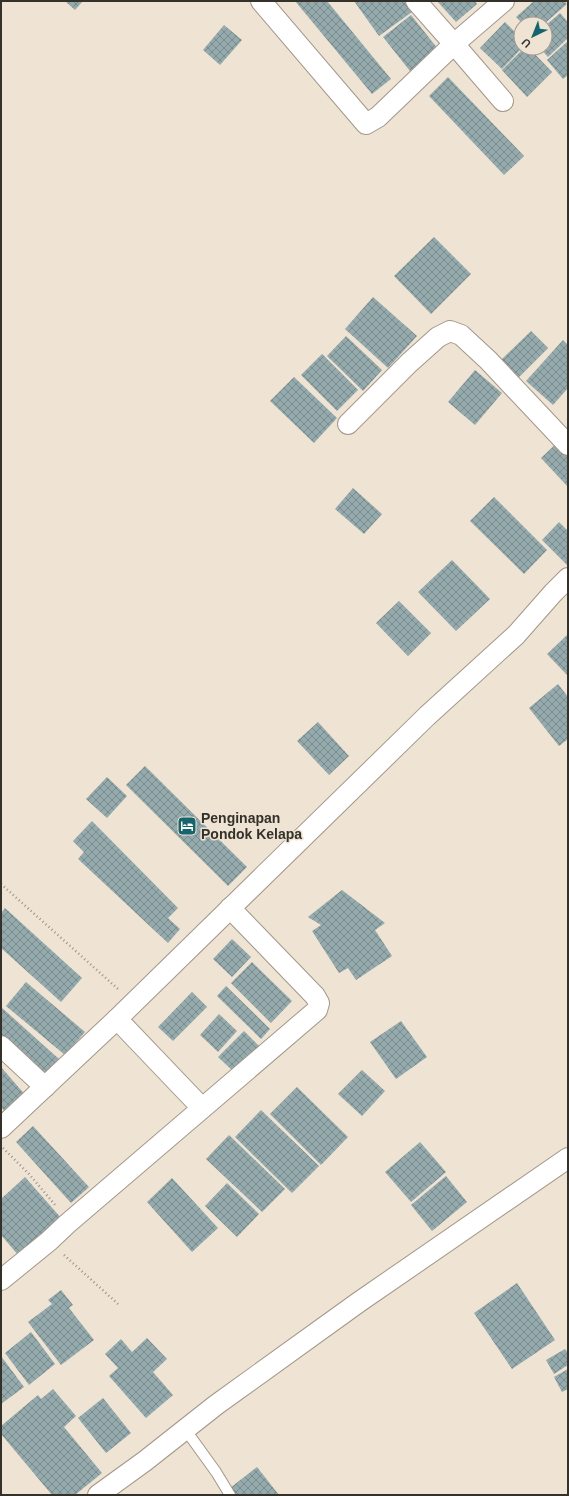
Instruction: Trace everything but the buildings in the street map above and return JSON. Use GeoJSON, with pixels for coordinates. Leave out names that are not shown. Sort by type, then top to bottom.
{"type":"FeatureCollection","features":[{"type":"Feature","properties":{"kind":"street"},"geometry":{"type":"LineString","coordinates":[[261,1],[366,124],[378,117],[454,44],[504,1]]}},
{"type":"Feature","properties":{"kind":"street"},"geometry":{"type":"LineString","coordinates":[[416,1],[504,101]]}},
{"type":"Feature","properties":{"kind":"street"},"geometry":{"type":"LineString","coordinates":[[348,424],[426,347],[438,337],[450,331],[461,335],[488,360],[568,445]]}},
{"type":"Feature","properties":{"kind":"street"},"geometry":{"type":"LineString","coordinates":[[1,1128],[117,1019],[427,716],[516,634],[568,578]]}},
{"type":"Feature","properties":{"kind":"street"},"geometry":{"type":"LineString","coordinates":[[1,1280],[49,1241],[317,1010],[319,1003],[315,996],[230,908]]}},
{"type":"Feature","properties":{"kind":"street"},"geometry":{"type":"LineString","coordinates":[[117,1019],[202,1108]]}},
{"type":"Feature","properties":{"kind":"street"},"geometry":{"type":"LineString","coordinates":[[1,1046],[45,1087]]}},
{"type":"Feature","properties":{"kind":"street"},"geometry":{"type":"LineString","coordinates":[[98,1495],[145,1461],[216,1405],[359,1302],[568,1158]]}},
{"type":"Feature","properties":{"kind":"lane"},"geometry":{"type":"LineString","coordinates":[[185,1429],[216,1472],[230,1495]]}},
{"type":"Feature","properties":{"kind":"path"},"geometry":{"type":"LineString","coordinates":[[1,884],[133,1002]]}},
{"type":"Feature","properties":{"kind":"path"},"geometry":{"type":"LineString","coordinates":[[1,1146],[29,1174],[56,1205],[67,1224]]}},
{"type":"Feature","properties":{"kind":"path"},"geometry":{"type":"LineString","coordinates":[[49,1241],[118,1304]]}},
{"type":"Feature","properties":{"kind":"place","name":"Penginapan Pondok Kelapa"},"geometry":{"type":"Point","coordinates":[187,826]}}]}
